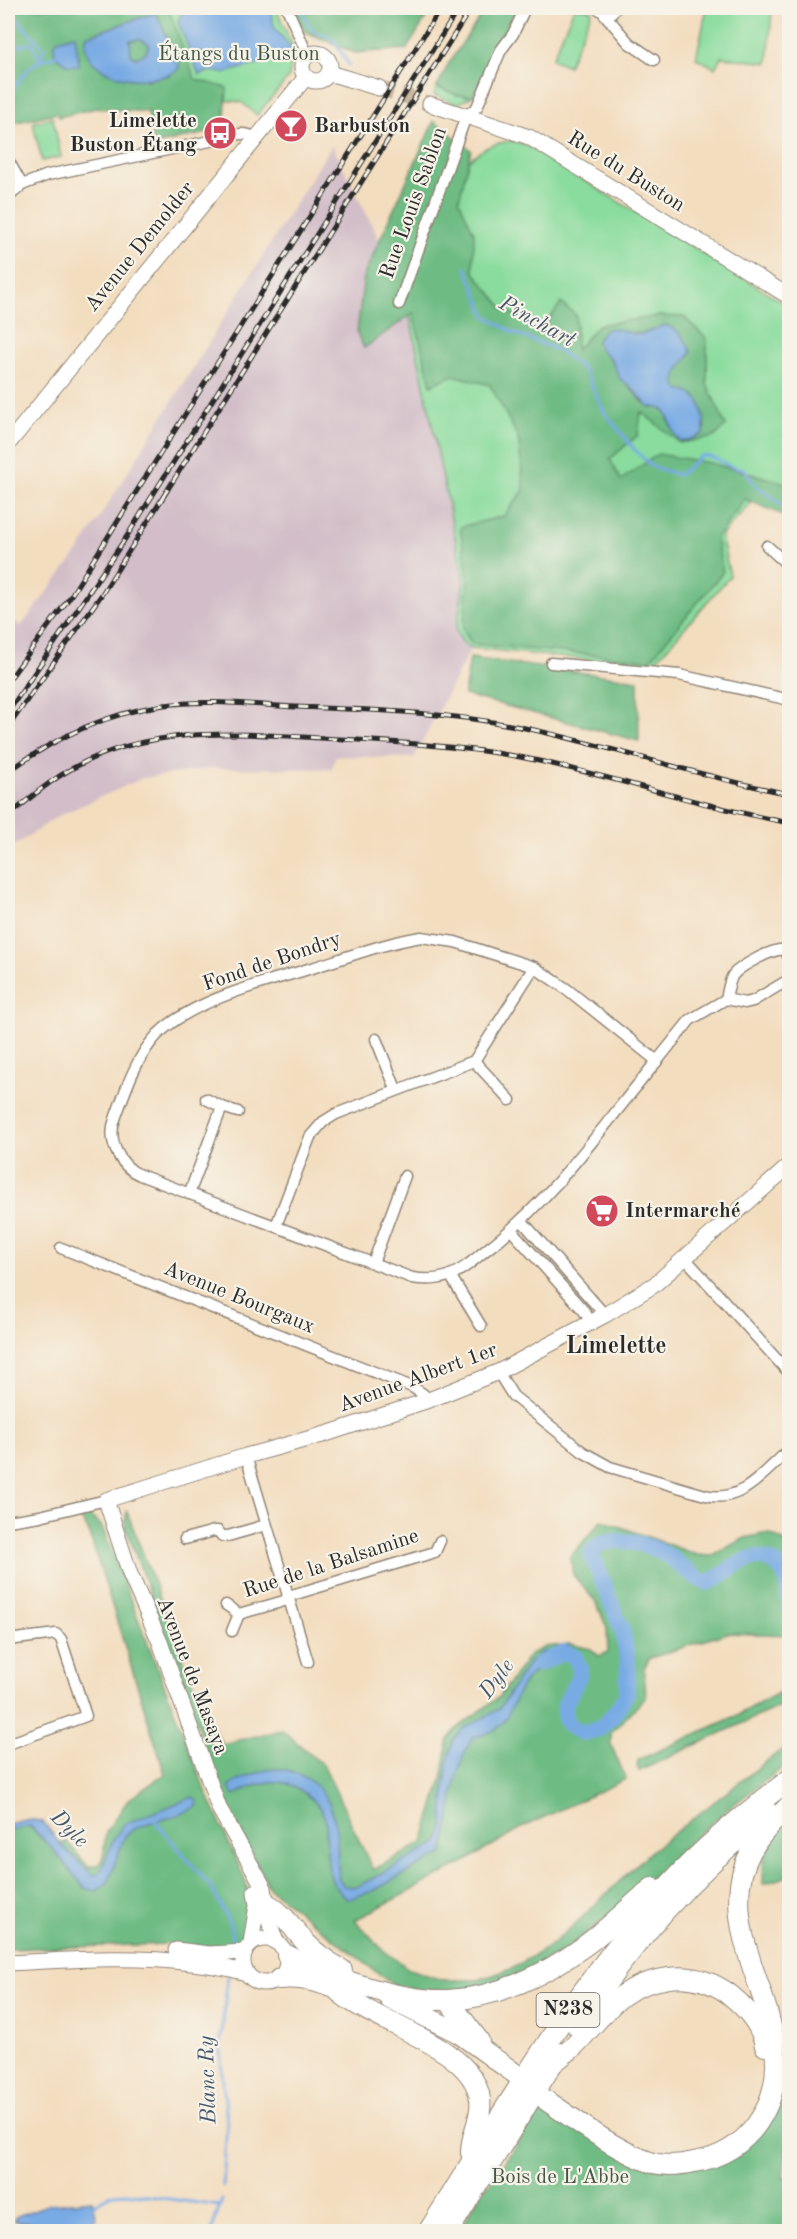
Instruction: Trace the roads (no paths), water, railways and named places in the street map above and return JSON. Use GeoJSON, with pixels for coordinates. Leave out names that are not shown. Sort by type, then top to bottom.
{"type":"FeatureCollection","features":[{"type":"Feature","properties":{"kind":"highway","name":"N238"},"geometry":{"type":"LineString","coordinates":[[428,2232],[578,1996],[621,1940],[683,1870],[740,1818],[789,1779]]}},
{"type":"Feature","properties":{"kind":"highway","name":"N238"},"geometry":{"type":"LineString","coordinates":[[448,2232],[591,2004],[631,1951],[685,1890],[750,1828],[789,1797]]}},
{"type":"Feature","properties":{"kind":"highway"},"geometry":{"type":"LineString","coordinates":[[553,2063],[574,2046],[597,2018],[615,2001],[635,1988],[654,1980],[680,1977],[701,1979],[721,1988],[739,2002],[754,2020],[764,2041],[767,2063],[766,2082],[761,2099],[752,2116],[738,2132],[707,2151],[683,2155],[663,2155],[621,2140],[548,2099],[633,2154],[655,2163],[678,2165],[713,2157],[734,2146],[756,2127],[766,2111],[773,2091],[776,2071],[775,2049],[770,2024],[746,1952],[739,1906],[740,1883],[753,1845],[789,1806]]}},
{"type":"Feature","properties":{"kind":"highway"},"geometry":{"type":"LineString","coordinates":[[266,1903],[279,1910],[309,1946],[358,1984],[400,1995],[448,2000],[483,1995],[509,1987],[557,1964],[615,1922],[665,1877],[683,1870]]}},
{"type":"Feature","properties":{"kind":"highway"},"geometry":{"type":"LineString","coordinates":[[279,1979],[311,1980],[398,2012],[515,2078],[459,2033],[281,1949]]}},
{"type":"Feature","properties":{"kind":"highway"},"geometry":{"type":"LineString","coordinates":[[335,1988],[345,1998],[392,2021],[452,2057],[465,2069],[476,2085],[480,2098],[478,2127],[471,2148],[471,2163]]}},
{"type":"Feature","properties":{"kind":"highway"},"geometry":{"type":"LineString","coordinates":[[448,2000],[492,2058]]}},
{"type":"Feature","properties":{"kind":"main road"},"geometry":{"type":"LineString","coordinates":[[316,54],[326,58],[330,65],[329,73],[320,81],[312,81],[306,77],[302,66],[308,56],[316,54]]}},
{"type":"Feature","properties":{"kind":"main road"},"geometry":{"type":"LineString","coordinates":[[329,73],[379,88]]}},
{"type":"Feature","properties":{"kind":"main road","name":"Avenue Demolder"},"geometry":{"type":"LineString","coordinates":[[8,444],[306,77]]}},
{"type":"Feature","properties":{"kind":"main road","name":"Rue du Buston"},"geometry":{"type":"LineString","coordinates":[[430,104],[529,137],[789,297]]}},
{"type":"Feature","properties":{"kind":"main road","name":"Avenue Albert 1er"},"geometry":{"type":"LineString","coordinates":[[106,1500],[246,1456],[326,1434],[429,1400],[498,1372],[605,1315],[654,1285],[789,1165]]}},
{"type":"Feature","properties":{"kind":"main road","name":"Avenue de Masaya"},"geometry":{"type":"LineString","coordinates":[[106,1500],[130,1574],[160,1642],[219,1808],[264,1888],[266,1903],[281,1949]]}},
{"type":"Feature","properties":{"kind":"main road","name":"Avenue de Masaya"},"geometry":{"type":"LineString","coordinates":[[248,1863],[257,1905],[248,1948]]}},
{"type":"Feature","properties":{"kind":"main road"},"geometry":{"type":"LineString","coordinates":[[8,1953],[134,1948],[209,1954],[248,1948],[263,1939],[281,1949],[287,1964],[285,1972],[279,1979],[264,1984],[234,1969],[133,1958],[8,1963]]}},
{"type":"Feature","properties":{"kind":"main road"},"geometry":{"type":"LineString","coordinates":[[246,1973],[243,1966],[248,1948]]}},
{"type":"Feature","properties":{"kind":"street"},"geometry":{"type":"LineString","coordinates":[[287,8],[308,56]]}},
{"type":"Feature","properties":{"kind":"street","name":"Rue Louis Sablon"},"geometry":{"type":"LineString","coordinates":[[399,304],[466,116],[477,107],[501,50],[513,34],[525,8]]}},
{"type":"Feature","properties":{"kind":"street"},"geometry":{"type":"LineString","coordinates":[[596,8],[608,17],[628,43],[654,60]]}},
{"type":"Feature","properties":{"kind":"street"},"geometry":{"type":"LineString","coordinates":[[608,17],[616,8]]}},
{"type":"Feature","properties":{"kind":"street"},"geometry":{"type":"LineString","coordinates":[[8,197],[22,185],[48,175],[215,140],[229,139],[252,143]]}},
{"type":"Feature","properties":{"kind":"street"},"geometry":{"type":"LineString","coordinates":[[8,160],[22,185]]}},
{"type":"Feature","properties":{"kind":"street"},"geometry":{"type":"LineString","coordinates":[[767,546],[789,567]]}},
{"type":"Feature","properties":{"kind":"street"},"geometry":{"type":"LineString","coordinates":[[551,663],[679,675],[789,700]]}},
{"type":"Feature","properties":{"kind":"street","name":"Fond de Bondry"},"geometry":{"type":"LineString","coordinates":[[421,937],[443,939],[534,967],[568,990],[657,1061],[556,1184],[512,1231],[464,1267],[450,1275],[433,1279],[412,1278],[130,1171],[117,1152],[112,1136],[115,1118],[141,1054],[168,1026],[223,996],[421,937]]}},
{"type":"Feature","properties":{"kind":"street"},"geometry":{"type":"LineString","coordinates":[[726,999],[731,977],[738,970],[775,950],[785,950],[789,959]]}},
{"type":"Feature","properties":{"kind":"street"},"geometry":{"type":"LineString","coordinates":[[276,1226],[306,1145],[316,1129],[336,1114],[474,1060],[534,967]]}},
{"type":"Feature","properties":{"kind":"street"},"geometry":{"type":"LineString","coordinates":[[657,1061],[690,1020],[726,999],[745,1003],[753,1001],[789,979]]}},
{"type":"Feature","properties":{"kind":"street"},"geometry":{"type":"LineString","coordinates":[[376,1039],[396,1089]]}},
{"type":"Feature","properties":{"kind":"street"},"geometry":{"type":"LineString","coordinates":[[474,1060],[510,1100]]}},
{"type":"Feature","properties":{"kind":"street"},"geometry":{"type":"LineString","coordinates":[[206,1100],[238,1112]]}},
{"type":"Feature","properties":{"kind":"street"},"geometry":{"type":"LineString","coordinates":[[189,1194],[222,1107]]}},
{"type":"Feature","properties":{"kind":"street"},"geometry":{"type":"LineString","coordinates":[[373,1263],[405,1176]]}},
{"type":"Feature","properties":{"kind":"street"},"geometry":{"type":"LineString","coordinates":[[522,1221],[605,1315]]}},
{"type":"Feature","properties":{"kind":"street"},"geometry":{"type":"LineString","coordinates":[[512,1231],[577,1303],[591,1322]]}},
{"type":"Feature","properties":{"kind":"street","name":"Avenue Bourgaux"},"geometry":{"type":"LineString","coordinates":[[61,1248],[419,1391],[429,1400]]}},
{"type":"Feature","properties":{"kind":"street"},"geometry":{"type":"LineString","coordinates":[[685,1258],[789,1374]]}},
{"type":"Feature","properties":{"kind":"street"},"geometry":{"type":"LineString","coordinates":[[450,1275],[481,1326]]}},
{"type":"Feature","properties":{"kind":"street"},"geometry":{"type":"LineString","coordinates":[[498,1372],[513,1396],[583,1452],[610,1467],[705,1495],[720,1498],[740,1493],[788,1454]]}},
{"type":"Feature","properties":{"kind":"street"},"geometry":{"type":"LineString","coordinates":[[404,1385],[413,1405]]}},
{"type":"Feature","properties":{"kind":"street"},"geometry":{"type":"LineString","coordinates":[[246,1456],[308,1662]]}},
{"type":"Feature","properties":{"kind":"street","name":"Avenue Albert 1er"},"geometry":{"type":"LineString","coordinates":[[8,1521],[40,1516],[106,1500]]}},
{"type":"Feature","properties":{"kind":"street"},"geometry":{"type":"LineString","coordinates":[[184,1539],[214,1531],[218,1531],[222,1536],[228,1536],[266,1525]]}},
{"type":"Feature","properties":{"kind":"street","name":"Rue de la Balsamine"},"geometry":{"type":"LineString","coordinates":[[238,1614],[284,1601],[289,1596],[350,1576],[439,1555],[440,1541]]}},
{"type":"Feature","properties":{"kind":"street","name":"Rue de la Balsamine"},"geometry":{"type":"LineString","coordinates":[[226,1605],[238,1614]]}},
{"type":"Feature","properties":{"kind":"street","name":"Rue de la Balsamine"},"geometry":{"type":"LineString","coordinates":[[232,1631],[238,1614]]}},
{"type":"Feature","properties":{"kind":"street"},"geometry":{"type":"LineString","coordinates":[[8,1640],[56,1634],[61,1639],[86,1716],[8,1744]]}},
{"type":"Feature","properties":{"kind":"water"},"geometry":{"type":"Polygon","coordinates":[[[184,8],[270,8],[274,27],[291,48],[293,55],[224,73],[210,71],[199,75],[178,22],[184,8]]]}},
{"type":"Feature","properties":{"kind":"water"},"geometry":{"type":"Polygon","coordinates":[[[154,13],[157,15],[179,65],[178,70],[171,74],[146,79],[114,75],[95,64],[89,56],[86,47],[87,36],[154,13]],[[140,39],[130,40],[131,55],[137,58],[146,53],[149,44],[140,39]]]}},
{"type":"Feature","properties":{"kind":"water"},"geometry":{"type":"Polygon","coordinates":[[[75,35],[79,66],[68,65],[55,56],[54,46],[57,40],[75,35]]]}},
{"type":"Feature","properties":{"kind":"water"},"geometry":{"type":"Polygon","coordinates":[[[665,325],[681,335],[691,352],[676,374],[676,384],[678,389],[696,397],[704,425],[703,434],[689,440],[680,441],[663,409],[648,406],[630,386],[620,379],[611,359],[599,348],[597,342],[601,334],[611,328],[642,334],[665,325]]]}},
{"type":"Feature","properties":{"kind":"water"},"geometry":{"type":"Polygon","coordinates":[[[554,1650],[558,1653],[557,1658],[527,1679],[502,1724],[495,1730],[473,1737],[460,1764],[456,1779],[443,1853],[373,1891],[349,1899],[335,1887],[329,1870],[326,1820],[318,1805],[306,1794],[293,1786],[279,1782],[261,1784],[234,1795],[230,1789],[231,1784],[266,1770],[288,1770],[308,1779],[323,1794],[333,1814],[337,1838],[339,1880],[344,1886],[357,1887],[439,1842],[443,1828],[447,1765],[454,1739],[464,1728],[499,1709],[528,1664],[540,1653],[554,1650]]]}},
{"type":"Feature","properties":{"kind":"water","name":"Dyle"},"geometry":{"type":"Polygon","coordinates":[[[193,1797],[197,1800],[197,1807],[136,1828],[125,1836],[108,1882],[97,1891],[85,1888],[30,1826],[8,1831],[8,1824],[30,1819],[43,1822],[62,1846],[93,1875],[99,1874],[113,1840],[124,1824],[193,1797]]]}},
{"type":"Feature","properties":{"kind":"water"},"geometry":{"type":"Polygon","coordinates":[[[92,2200],[97,2219],[82,2228],[14,2221],[17,2216],[50,2204],[92,2200]]]}},
{"type":"Feature","properties":{"kind":"waterway"},"geometry":{"type":"LineString","coordinates":[[9,8],[44,48],[40,60]]}},
{"type":"Feature","properties":{"kind":"waterway","name":"Pinchart"},"geometry":{"type":"LineString","coordinates":[[301,8],[310,28],[317,33],[327,35],[335,42],[349,65]]}},
{"type":"Feature","properties":{"kind":"waterway"},"geometry":{"type":"LineString","coordinates":[[8,48],[32,43],[39,59]]}},
{"type":"Feature","properties":{"kind":"waterway"},"geometry":{"type":"LineString","coordinates":[[8,94],[30,67],[55,56]]}},
{"type":"Feature","properties":{"kind":"waterway","name":"Pinchart"},"geometry":{"type":"LineString","coordinates":[[466,268],[486,316],[512,332],[560,351],[585,371],[604,412],[651,466],[679,475],[701,456],[707,456],[732,467],[744,469],[756,486],[790,510]]}},
{"type":"Feature","properties":{"kind":"waterway","name":"Dyle"},"geometry":{"type":"LineString","coordinates":[[539,1664],[564,1652],[575,1657],[580,1668],[579,1676],[565,1705],[565,1720],[571,1727],[583,1733],[599,1729],[615,1713],[627,1693],[628,1664],[623,1632],[591,1553],[605,1542],[626,1541],[657,1550],[707,1583],[747,1560],[765,1559],[776,1564],[784,1574],[788,1585],[790,1610]]}},
{"type":"Feature","properties":{"kind":"waterway","name":"Blanc Ry"},"geometry":{"type":"LineString","coordinates":[[154,1820],[211,1887],[232,1928],[231,1945]]}},
{"type":"Feature","properties":{"kind":"waterway","name":"Blanc Ry"},"geometry":{"type":"LineString","coordinates":[[223,2186],[227,2121],[220,2050],[228,1974]]}},
{"type":"Feature","properties":{"kind":"waterway"},"geometry":{"type":"LineString","coordinates":[[90,2207],[113,2194],[126,2193],[220,2206]]}},
{"type":"Feature","properties":{"kind":"waterway"},"geometry":{"type":"LineString","coordinates":[[211,2232],[222,2200]]}},
{"type":"Feature","properties":{"kind":"tunnel"},"geometry":{"type":"LineString","coordinates":[[379,88],[430,104]]}},
{"type":"Feature","properties":{"kind":"railway"},"geometry":{"type":"LineString","coordinates":[[8,681],[70,597],[441,8]]}},
{"type":"Feature","properties":{"kind":"railway"},"geometry":{"type":"LineString","coordinates":[[8,712],[127,536],[459,8]]}},
{"type":"Feature","properties":{"kind":"railway"},"geometry":{"type":"LineString","coordinates":[[163,497],[471,8]]}},
{"type":"Feature","properties":{"kind":"railway"},"geometry":{"type":"LineString","coordinates":[[8,727],[102,594],[167,491]]}},
{"type":"Feature","properties":{"kind":"railway"},"geometry":{"type":"LineString","coordinates":[[8,772],[63,738],[122,714],[164,705],[213,702],[468,718],[525,728],[790,794]]}},
{"type":"Feature","properties":{"kind":"railway"},"geometry":{"type":"LineString","coordinates":[[8,817],[56,779],[102,754],[132,744],[163,738],[226,734],[396,743],[495,753],[554,764],[722,808],[790,823]]}},
{"type":"Feature","properties":{"kind":"place","name":"Barbuston"},"geometry":{"type":"Point","coordinates":[291,126]}},
{"type":"Feature","properties":{"kind":"place","name":"Limelette Buston Étang"},"geometry":{"type":"Point","coordinates":[220,133]}},
{"type":"Feature","properties":{"kind":"place","name":"Intermarché"},"geometry":{"type":"Point","coordinates":[602,1211]}},
{"type":"Feature","properties":{"kind":"district","name":"Limelette"},"geometry":{"type":"Point","coordinates":[616,1347]}},
{"type":"Feature","properties":{"kind":"park label","name":"Étangs du Buston"},"geometry":{"type":"Point","coordinates":[239,54]}},
{"type":"Feature","properties":{"kind":"park label","name":"Bois de L'Abbe"},"geometry":{"type":"Point","coordinates":[560,2177]}}]}
